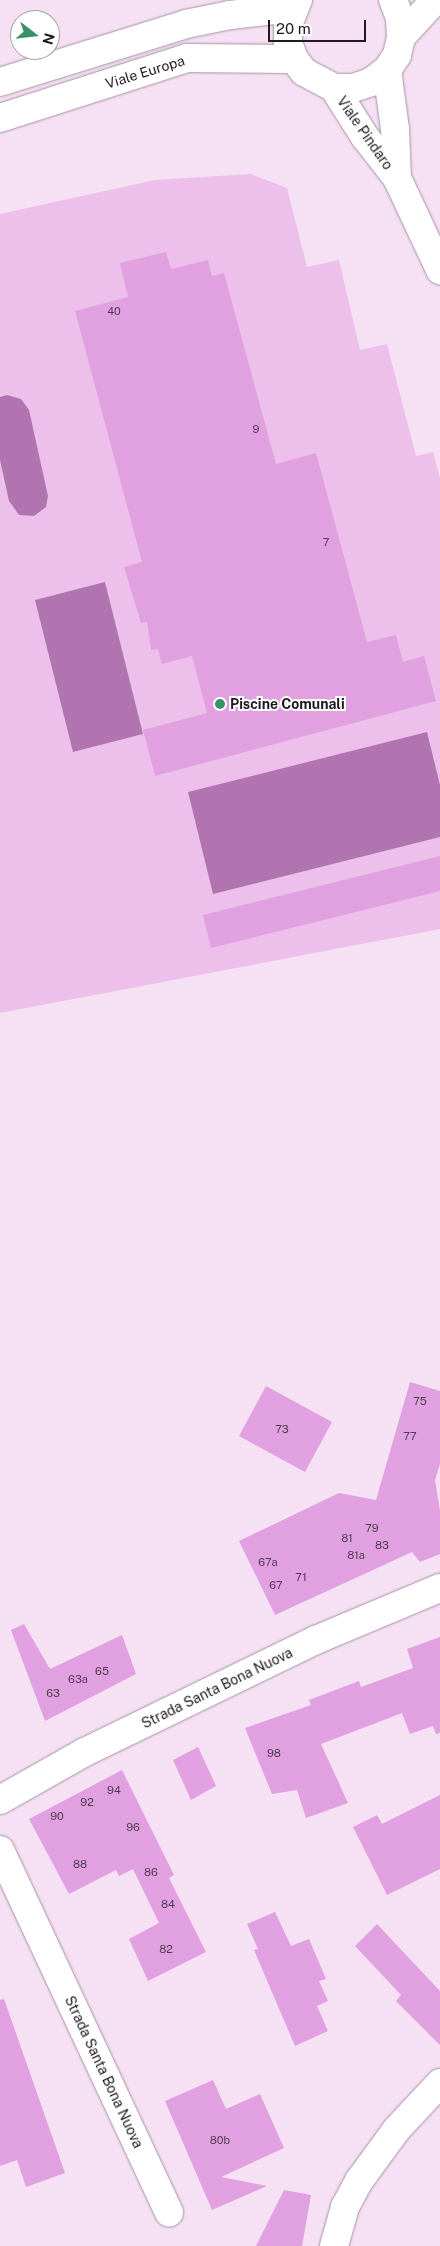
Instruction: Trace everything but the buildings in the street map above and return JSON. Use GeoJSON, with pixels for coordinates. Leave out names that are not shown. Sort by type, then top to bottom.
{"type":"FeatureCollection","features":[{"type":"Feature","properties":{"kind":"street"},"geometry":{"type":"LineString","coordinates":[[0,82],[186,24],[295,4],[288,25],[288,42],[294,58],[311,77],[334,88],[353,88],[371,82],[387,70],[397,55],[401,37],[400,18],[393,0]]}},
{"type":"Feature","properties":{"kind":"street"},"geometry":{"type":"LineString","coordinates":[[401,37],[435,0]]}},
{"type":"Feature","properties":{"kind":"street","name":"Viale Europa"},"geometry":{"type":"LineString","coordinates":[[0,118],[187,58],[294,58]]}},
{"type":"Feature","properties":{"kind":"street","name":"Viale Pindaro"},"geometry":{"type":"LineString","coordinates":[[387,70],[395,129],[396,178]]}},
{"type":"Feature","properties":{"kind":"street","name":"Viale Pindaro"},"geometry":{"type":"LineString","coordinates":[[334,88],[365,138],[396,178],[440,270]]}},
{"type":"Feature","properties":{"kind":"street","name":"Strada Santa Bona Nuova"},"geometry":{"type":"LineString","coordinates":[[0,1800],[85,1752],[316,1640],[440,1588]]}},
{"type":"Feature","properties":{"kind":"street","name":"Strada Santa Bona Nuova"},"geometry":{"type":"LineString","coordinates":[[0,1850],[169,2213]]}},
{"type":"Feature","properties":{"kind":"street"},"geometry":{"type":"LineString","coordinates":[[334,2246],[345,2208],[359,2180],[397,2129],[440,2083]]}},
{"type":"Feature","properties":{"kind":"shaded area","name":"Piscine Comunali"},"geometry":{"type":"Polygon","coordinates":[[[251,174],[287,188],[307,267],[339,260],[360,350],[387,344],[416,456],[433,452],[440,478],[440,929],[0,1013],[0,214],[155,180],[251,174]]]}},
{"type":"Feature","properties":{"kind":"shaded area"},"geometry":{"type":"Polygon","coordinates":[[[7,395],[21,399],[29,410],[48,496],[46,507],[34,516],[19,515],[9,501],[0,460],[0,397],[7,395]]]}},
{"type":"Feature","properties":{"kind":"shaded area"},"geometry":{"type":"Polygon","coordinates":[[[105,582],[143,734],[73,752],[35,600],[105,582]]]}},
{"type":"Feature","properties":{"kind":"shaded area"},"geometry":{"type":"Polygon","coordinates":[[[427,732],[440,785],[440,837],[213,894],[188,792],[427,732]]]}},
{"type":"Feature","properties":{"kind":"place","name":"Piscine Comunali"},"geometry":{"type":"Point","coordinates":[220,704]}}]}
